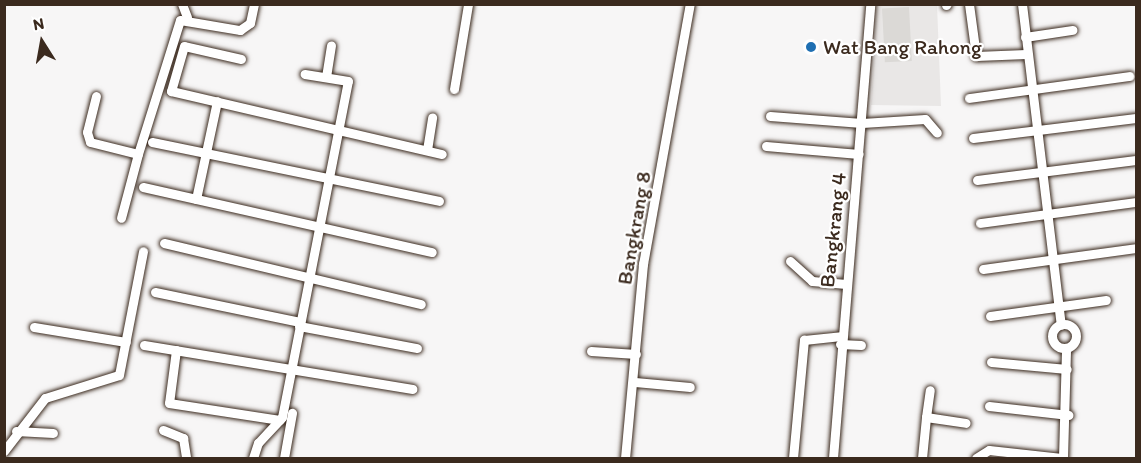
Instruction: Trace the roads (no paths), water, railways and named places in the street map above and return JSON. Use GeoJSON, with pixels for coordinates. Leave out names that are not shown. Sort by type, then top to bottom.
{"type":"FeatureCollection","features":[{"type":"Feature","properties":{"kind":"street"},"geometry":{"type":"LineString","coordinates":[[182,4],[187,17]]}},
{"type":"Feature","properties":{"kind":"street"},"geometry":{"type":"LineString","coordinates":[[121,218],[138,154],[180,20],[187,17],[240,30],[250,23],[254,4]]}},
{"type":"Feature","properties":{"kind":"street"},"geometry":{"type":"LineString","coordinates":[[454,89],[468,4]]}},
{"type":"Feature","properties":{"kind":"street","name":"Bangkrang 8"},"geometry":{"type":"LineString","coordinates":[[625,459],[635,382],[643,264],[690,4]]}},
{"type":"Feature","properties":{"kind":"street","name":"Bangkrang 4"},"geometry":{"type":"LineString","coordinates":[[833,459],[840,340],[862,123],[870,4]]}},
{"type":"Feature","properties":{"kind":"street"},"geometry":{"type":"LineString","coordinates":[[1022,4],[1029,89],[1061,325],[1053,339],[1066,348]]}},
{"type":"Feature","properties":{"kind":"street"},"geometry":{"type":"LineString","coordinates":[[969,5],[976,56],[1026,54]]}},
{"type":"Feature","properties":{"kind":"street"},"geometry":{"type":"LineString","coordinates":[[1025,36],[1072,30]]}},
{"type":"Feature","properties":{"kind":"street"},"geometry":{"type":"LineString","coordinates":[[326,77],[331,45]]}},
{"type":"Feature","properties":{"kind":"street"},"geometry":{"type":"LineString","coordinates":[[241,59],[184,46],[171,91],[442,154]]}},
{"type":"Feature","properties":{"kind":"street"},"geometry":{"type":"LineString","coordinates":[[253,459],[258,444],[280,420],[348,81],[305,74]]}},
{"type":"Feature","properties":{"kind":"street"},"geometry":{"type":"LineString","coordinates":[[969,98],[1129,76]]}},
{"type":"Feature","properties":{"kind":"street"},"geometry":{"type":"LineString","coordinates":[[96,96],[87,132],[90,142],[138,154]]}},
{"type":"Feature","properties":{"kind":"street"},"geometry":{"type":"LineString","coordinates":[[196,199],[217,101]]}},
{"type":"Feature","properties":{"kind":"street"},"geometry":{"type":"LineString","coordinates":[[771,116],[862,123],[925,119],[937,133]]}},
{"type":"Feature","properties":{"kind":"street"},"geometry":{"type":"LineString","coordinates":[[427,150],[432,117]]}},
{"type":"Feature","properties":{"kind":"street"},"geometry":{"type":"LineString","coordinates":[[973,138],[1136,118]]}},
{"type":"Feature","properties":{"kind":"street"},"geometry":{"type":"LineString","coordinates":[[152,142],[439,201]]}},
{"type":"Feature","properties":{"kind":"street"},"geometry":{"type":"LineString","coordinates":[[765,146],[859,154]]}},
{"type":"Feature","properties":{"kind":"street"},"geometry":{"type":"LineString","coordinates":[[976,180],[1137,160]]}},
{"type":"Feature","properties":{"kind":"street"},"geometry":{"type":"LineString","coordinates":[[143,187],[432,252]]}},
{"type":"Feature","properties":{"kind":"street"},"geometry":{"type":"LineString","coordinates":[[980,223],[1137,202]]}},
{"type":"Feature","properties":{"kind":"street"},"geometry":{"type":"LineString","coordinates":[[164,243],[421,304]]}},
{"type":"Feature","properties":{"kind":"street"},"geometry":{"type":"LineString","coordinates":[[983,269],[1137,248]]}},
{"type":"Feature","properties":{"kind":"street"},"geometry":{"type":"LineString","coordinates":[[4,451],[16,431],[45,398],[112,381],[123,367],[143,251]]}},
{"type":"Feature","properties":{"kind":"street"},"geometry":{"type":"LineString","coordinates":[[790,261],[812,281],[846,284]]}},
{"type":"Feature","properties":{"kind":"street"},"geometry":{"type":"LineString","coordinates":[[155,292],[417,348]]}},
{"type":"Feature","properties":{"kind":"street"},"geometry":{"type":"LineString","coordinates":[[990,316],[1106,300]]}},
{"type":"Feature","properties":{"kind":"street"},"geometry":{"type":"LineString","coordinates":[[976,459],[989,450],[1062,459],[1068,415],[1066,348],[1076,334],[1061,325]]}},
{"type":"Feature","properties":{"kind":"street"},"geometry":{"type":"LineString","coordinates":[[34,327],[126,342]]}},
{"type":"Feature","properties":{"kind":"street"},"geometry":{"type":"LineString","coordinates":[[793,459],[804,340],[840,340],[861,345]]}},
{"type":"Feature","properties":{"kind":"street"},"geometry":{"type":"LineString","coordinates":[[144,345],[412,389]]}},
{"type":"Feature","properties":{"kind":"street"},"geometry":{"type":"LineString","coordinates":[[176,350],[169,404],[280,420]]}},
{"type":"Feature","properties":{"kind":"street"},"geometry":{"type":"LineString","coordinates":[[591,351],[636,354]]}},
{"type":"Feature","properties":{"kind":"street"},"geometry":{"type":"LineString","coordinates":[[991,362],[1067,369]]}},
{"type":"Feature","properties":{"kind":"street"},"geometry":{"type":"LineString","coordinates":[[635,382],[690,387]]}},
{"type":"Feature","properties":{"kind":"street"},"geometry":{"type":"LineString","coordinates":[[922,459],[930,390]]}},
{"type":"Feature","properties":{"kind":"street"},"geometry":{"type":"LineString","coordinates":[[989,406],[1068,415]]}},
{"type":"Feature","properties":{"kind":"street"},"geometry":{"type":"LineString","coordinates":[[284,459],[292,413]]}},
{"type":"Feature","properties":{"kind":"street"},"geometry":{"type":"LineString","coordinates":[[926,417],[966,423]]}},
{"type":"Feature","properties":{"kind":"street"},"geometry":{"type":"LineString","coordinates":[[164,430],[183,438],[186,459]]}},
{"type":"Feature","properties":{"kind":"street"},"geometry":{"type":"LineString","coordinates":[[16,431],[53,433]]}},
{"type":"Feature","properties":{"kind":"place","name":"Wat Bang Rahong"},"geometry":{"type":"Point","coordinates":[811,47]}}]}
